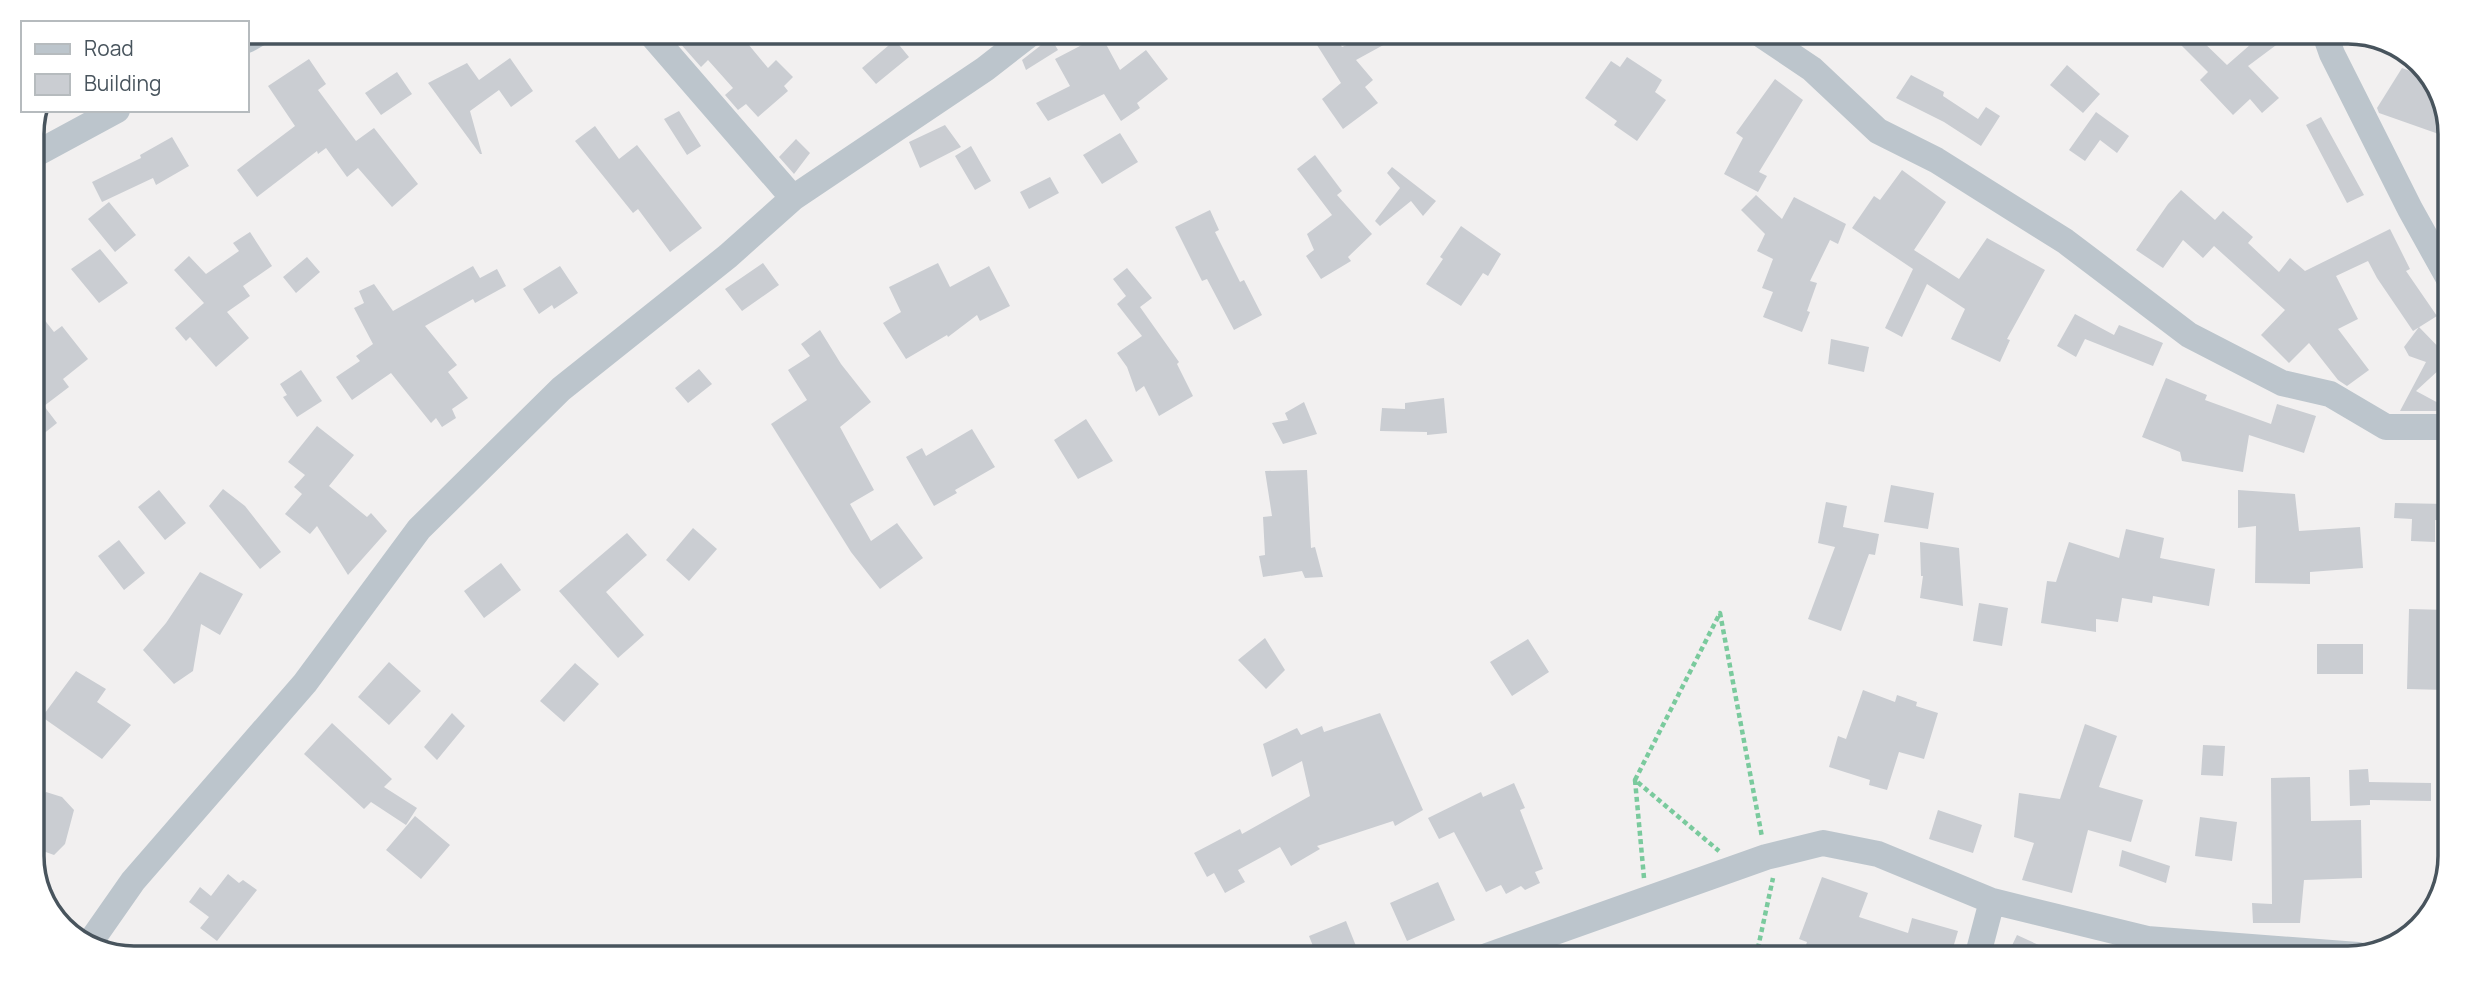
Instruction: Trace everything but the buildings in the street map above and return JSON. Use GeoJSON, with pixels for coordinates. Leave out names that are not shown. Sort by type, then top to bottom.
{"type":"FeatureCollection","features":[{"type":"Feature","properties":{"kind":"street"},"geometry":{"type":"LineString","coordinates":[[660,44],[793,198]]}},
{"type":"Feature","properties":{"kind":"street"},"geometry":{"type":"LineString","coordinates":[[94,937],[133,881],[305,682],[419,529],[561,389],[728,256],[793,198],[985,69],[1017,44]]}},
{"type":"Feature","properties":{"kind":"street"},"geometry":{"type":"LineString","coordinates":[[1775,44],[1812,69],[1878,131],[1936,160],[2065,241],[2189,335],[2282,383],[2330,394],[2386,427],[2438,427]]}},
{"type":"Feature","properties":{"kind":"street"},"geometry":{"type":"LineString","coordinates":[[2328,44],[2410,209],[2438,259]]}},
{"type":"Feature","properties":{"kind":"street"},"geometry":{"type":"LineString","coordinates":[[44,150],[113,112]]}},
{"type":"Feature","properties":{"kind":"street"},"geometry":{"type":"LineString","coordinates":[[1516,946],[1772,855],[1823,843],[1878,854],[1992,901],[2147,939],[2239,946]]}},
{"type":"Feature","properties":{"kind":"street"},"geometry":{"type":"LineString","coordinates":[[1980,946],[1992,901]]}},
{"type":"Feature","properties":{"kind":"path"},"geometry":{"type":"LineString","coordinates":[[1646,900],[1635,780],[1720,613],[1772,855],[1758,946]]}},
{"type":"Feature","properties":{"kind":"path"},"geometry":{"type":"LineString","coordinates":[[1635,780],[1737,867]]}}]}
